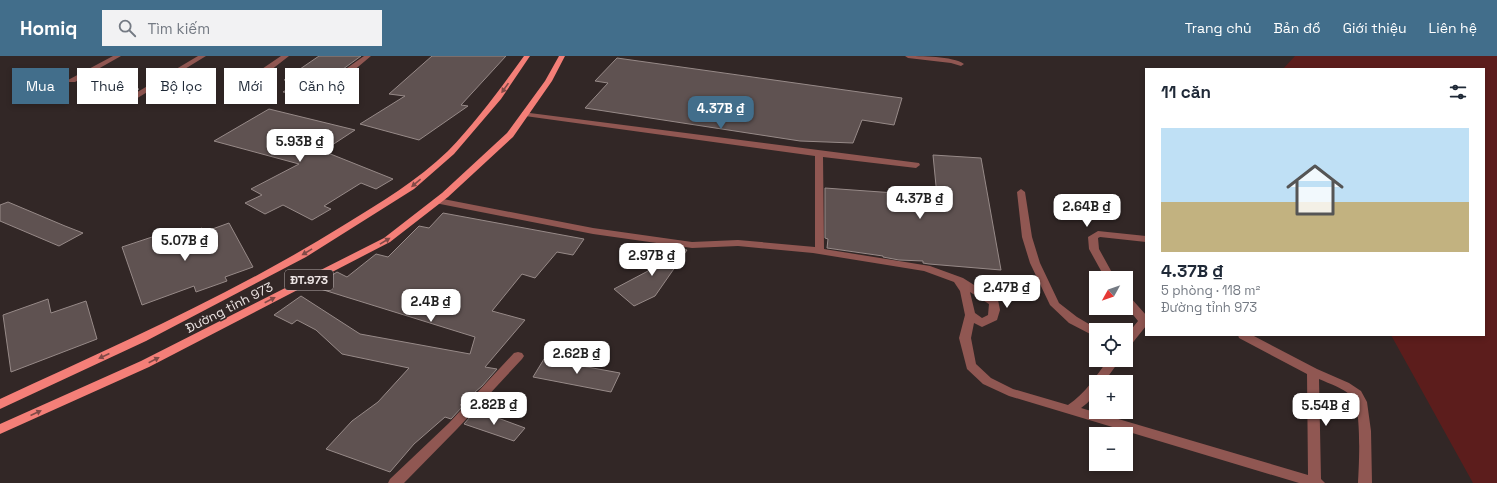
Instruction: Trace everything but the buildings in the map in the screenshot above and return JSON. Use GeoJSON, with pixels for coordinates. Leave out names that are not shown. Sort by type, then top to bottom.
{"type":"FeatureCollection","features":[{"type":"Feature","properties":{"kind":"main road","name":"Đường tỉnh 973"},"geometry":{"type":"LineString","coordinates":[[0,404],[142,338],[296,258],[411,187],[451,152],[498,97],[527,56]]}},
{"type":"Feature","properties":{"kind":"main road","name":"Đường tỉnh 973"},"geometry":{"type":"LineString","coordinates":[[0,430],[145,364],[380,244],[438,201],[510,135],[548,81],[562,56]]}},
{"type":"Feature","properties":{"kind":"street"},"geometry":{"type":"LineString","coordinates":[[72,80],[118,56]]}},
{"type":"Feature","properties":{"kind":"street"},"geometry":{"type":"LineString","coordinates":[[138,94],[203,56]]}},
{"type":"Feature","properties":{"kind":"street"},"geometry":{"type":"LineString","coordinates":[[269,68],[286,56]]}},
{"type":"Feature","properties":{"kind":"street"},"geometry":{"type":"LineString","coordinates":[[352,68],[368,56]]}},
{"type":"Feature","properties":{"kind":"street"},"geometry":{"type":"LineString","coordinates":[[908,56],[952,61],[961,64]]}},
{"type":"Feature","properties":{"kind":"street"},"geometry":{"type":"LineString","coordinates":[[525,114],[819,154],[916,165]]}},
{"type":"Feature","properties":{"kind":"street"},"geometry":{"type":"LineString","coordinates":[[819,154],[820,248]]}},
{"type":"Feature","properties":{"kind":"street"},"geometry":{"type":"LineString","coordinates":[[1021,192],[1027,237],[1035,263],[1055,305],[1073,320],[1089,329]]}},
{"type":"Feature","properties":{"kind":"street"},"geometry":{"type":"LineString","coordinates":[[438,201],[593,230],[692,245],[738,243],[812,250],[900,262],[926,268],[958,280],[994,302],[995,310],[993,317],[982,323],[970,315]]}},
{"type":"Feature","properties":{"kind":"street"},"geometry":{"type":"LineString","coordinates":[[1106,271],[1094,249],[1093,237],[1098,234],[1145,239]]}},
{"type":"Feature","properties":{"kind":"street"},"geometry":{"type":"LineString","coordinates":[[958,280],[965,291],[970,315],[965,338],[972,366],[987,381],[1009,392],[1316,482],[1313,372]]}},
{"type":"Feature","properties":{"kind":"street"},"geometry":{"type":"LineString","coordinates":[[1133,306],[1145,319]]}},
{"type":"Feature","properties":{"kind":"street"},"geometry":{"type":"LineString","coordinates":[[1133,335],[1145,321]]}},
{"type":"Feature","properties":{"kind":"street"},"geometry":{"type":"LineString","coordinates":[[1245,336],[1313,372],[1345,386],[1357,394],[1361,402],[1365,431],[1365,483]]}},
{"type":"Feature","properties":{"kind":"street"},"geometry":{"type":"LineString","coordinates":[[395,483],[453,426],[518,356]]}},
{"type":"Feature","properties":{"kind":"street"},"geometry":{"type":"LineString","coordinates":[[1070,410],[1081,402],[1089,392]]}},
{"type":"Feature","properties":{"kind":"shaded area"},"geometry":{"type":"Polygon","coordinates":[[[1295,56],[1497,56],[1497,483],[1473,483],[1392,336],[1485,336],[1485,68],[1284,68],[1295,56]]]}}]}
